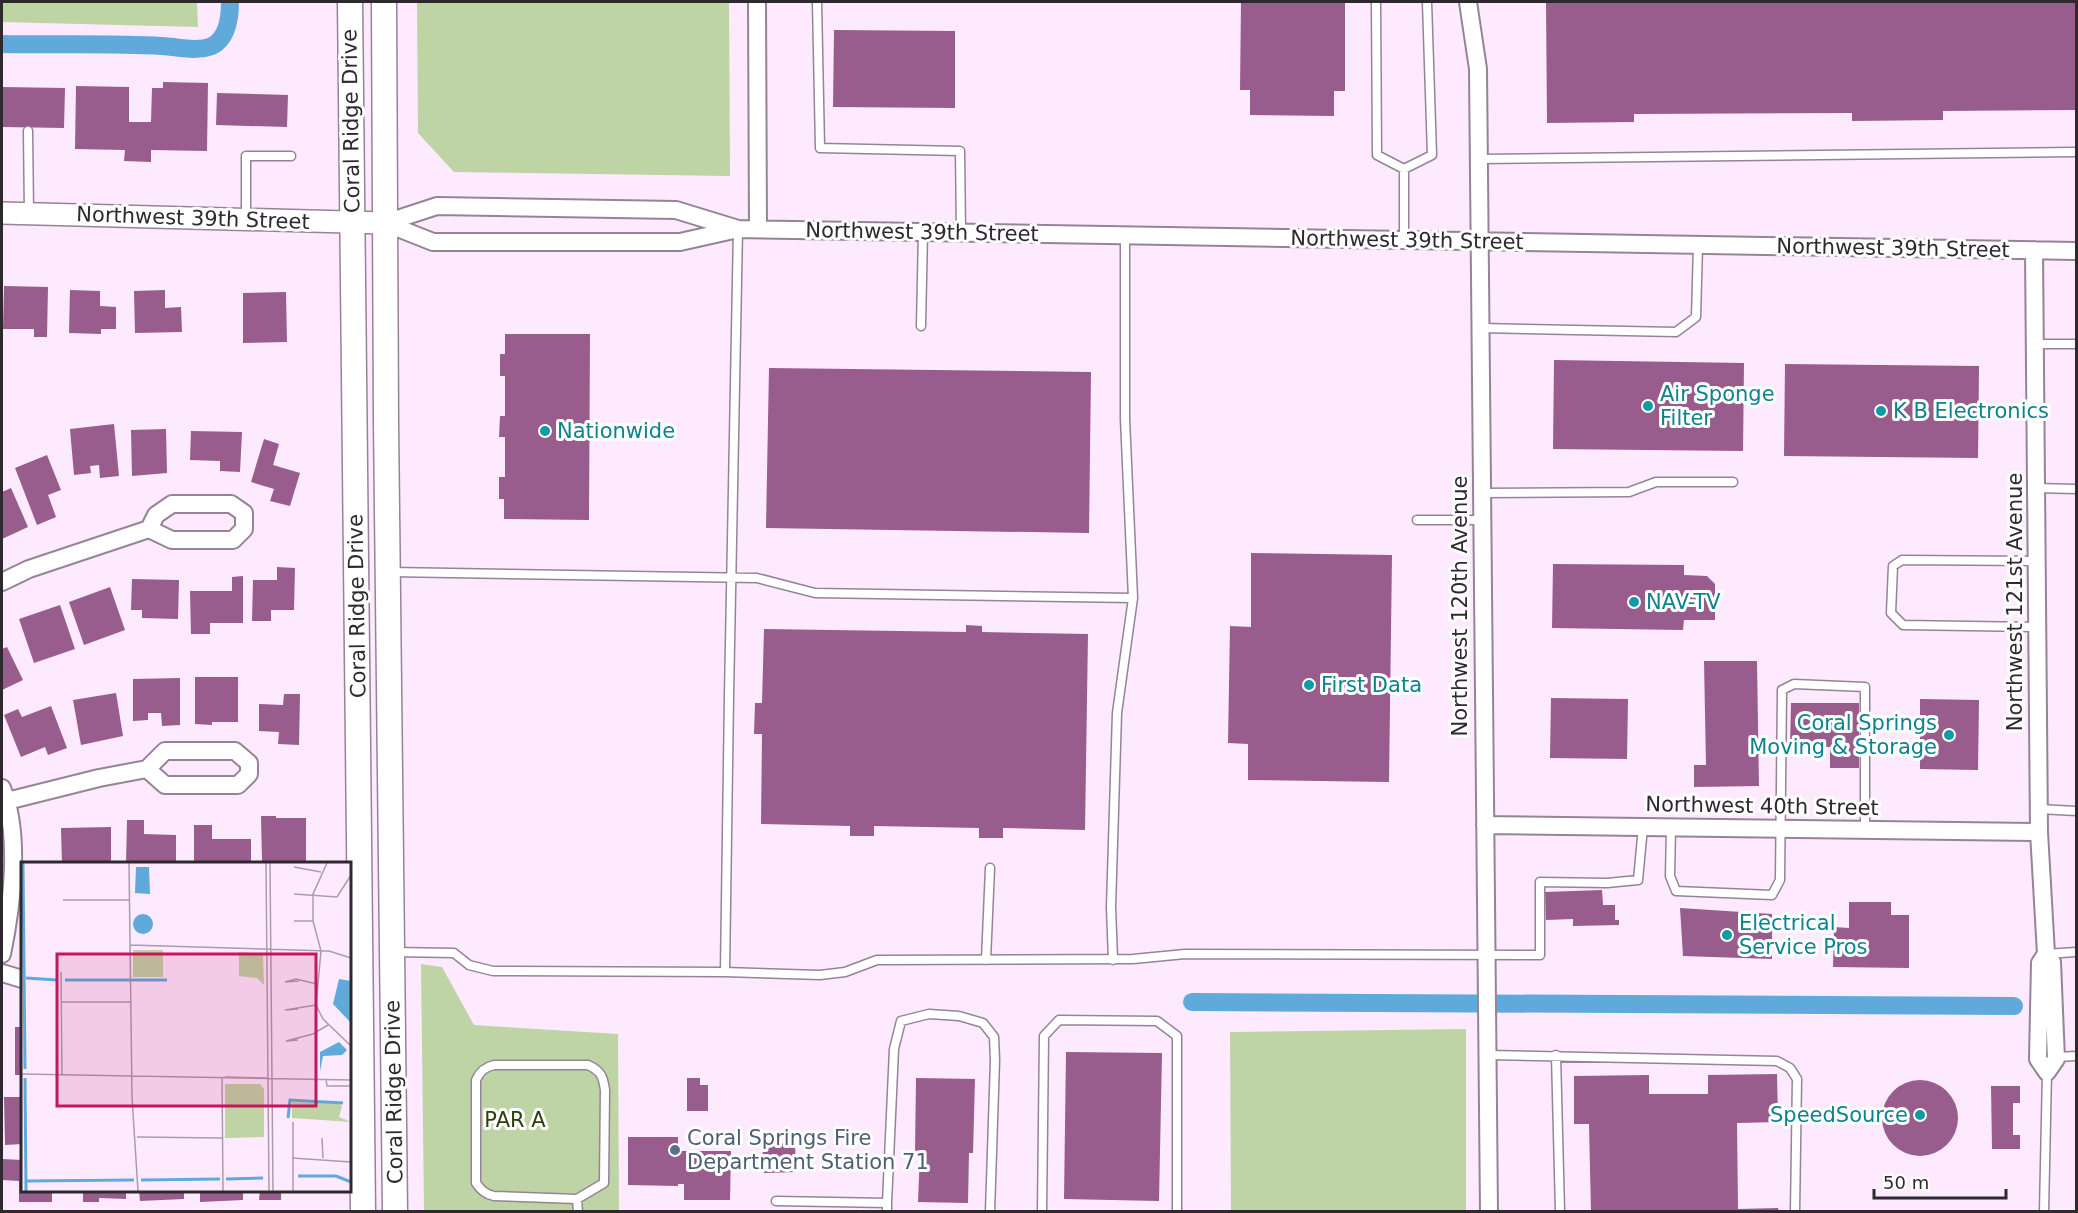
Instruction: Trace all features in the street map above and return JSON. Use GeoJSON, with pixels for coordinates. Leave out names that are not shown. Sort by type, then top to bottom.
{"type":"FeatureCollection","features":[{"type":"Feature","properties":{"kind":"main road","name":"Coral Ridge Drive"},"geometry":{"type":"LineString","coordinates":[[350,2],[363,1212]]}},
{"type":"Feature","properties":{"kind":"main road","name":"Coral Ridge Drive"},"geometry":{"type":"LineString","coordinates":[[384,2],[395,1212]]}},
{"type":"Feature","properties":{"kind":"street"},"geometry":{"type":"LineString","coordinates":[[757,2],[758,229]]}},
{"type":"Feature","properties":{"kind":"street","name":"Northwest 120th Avenue"},"geometry":{"type":"LineString","coordinates":[[1468,2],[1478,69],[1489,1212]]}},
{"type":"Feature","properties":{"kind":"street","name":"Northwest 39th Street"},"geometry":{"type":"LineString","coordinates":[[2,213],[385,223],[437,206],[676,210],[738,229]]}},
{"type":"Feature","properties":{"kind":"street","name":"Northwest 39th Street"},"geometry":{"type":"LineString","coordinates":[[385,223],[433,242],[680,242],[738,229],[758,229],[2076,251]]}},
{"type":"Feature","properties":{"kind":"street","name":"Northwest 121st Avenue"},"geometry":{"type":"LineString","coordinates":[[2034,250],[2039,832],[2046,954],[2052,962],[2056,1057],[2047,1072],[2038,1059],[2037,1042],[2040,963],[2046,954]]}},
{"type":"Feature","properties":{"kind":"street"},"geometry":{"type":"LineString","coordinates":[[2,582],[29,569],[149,529],[172,540],[233,540],[244,529],[244,513],[231,504],[172,504],[156,515],[149,529]]}},
{"type":"Feature","properties":{"kind":"street"},"geometry":{"type":"LineString","coordinates":[[2,954],[9,920],[14,859],[4,794],[147,769],[165,752],[235,752],[249,763],[249,774],[238,785],[165,785],[147,769]]}},
{"type":"Feature","properties":{"kind":"street","name":"Northwest 40th Street"},"geometry":{"type":"LineString","coordinates":[[1485,825],[2039,832]]}},
{"type":"Feature","properties":{"kind":"street"},"geometry":{"type":"LineString","coordinates":[[2,973],[21,979]]}},
{"type":"Feature","properties":{"kind":"lane"},"geometry":{"type":"LineString","coordinates":[[817,2],[820,148],[960,151],[961,232]]}},
{"type":"Feature","properties":{"kind":"lane"},"geometry":{"type":"LineString","coordinates":[[1376,2],[1377,155],[1404,169]]}},
{"type":"Feature","properties":{"kind":"lane"},"geometry":{"type":"LineString","coordinates":[[1404,169],[1432,155],[1427,2]]}},
{"type":"Feature","properties":{"kind":"lane"},"geometry":{"type":"LineString","coordinates":[[28,131],[29,214]]}},
{"type":"Feature","properties":{"kind":"lane"},"geometry":{"type":"LineString","coordinates":[[1479,159],[2076,152]]}},
{"type":"Feature","properties":{"kind":"lane"},"geometry":{"type":"LineString","coordinates":[[246,220],[246,156],[291,156]]}},
{"type":"Feature","properties":{"kind":"lane"},"geometry":{"type":"LineString","coordinates":[[1404,169],[1404,240]]}},
{"type":"Feature","properties":{"kind":"lane"},"geometry":{"type":"LineString","coordinates":[[725,972],[738,229]]}},
{"type":"Feature","properties":{"kind":"lane"},"geometry":{"type":"LineString","coordinates":[[921,326],[923,232]]}},
{"type":"Feature","properties":{"kind":"lane"},"geometry":{"type":"LineString","coordinates":[[1113,960],[1112,907],[1117,713],[1133,598],[1125,400],[1125,235]]}},
{"type":"Feature","properties":{"kind":"lane"},"geometry":{"type":"LineString","coordinates":[[1481,328],[1676,332],[1696,318],[1698,245]]}},
{"type":"Feature","properties":{"kind":"lane"},"geometry":{"type":"LineString","coordinates":[[2035,344],[2076,344]]}},
{"type":"Feature","properties":{"kind":"lane"},"geometry":{"type":"LineString","coordinates":[[1482,493],[1629,492],[1656,482],[1733,482]]}},
{"type":"Feature","properties":{"kind":"lane"},"geometry":{"type":"LineString","coordinates":[[2036,488],[2076,489]]}},
{"type":"Feature","properties":{"kind":"lane"},"geometry":{"type":"LineString","coordinates":[[1417,520],[1482,520]]}},
{"type":"Feature","properties":{"kind":"lane"},"geometry":{"type":"LineString","coordinates":[[2037,561],[1902,560],[1893,566],[1891,613],[1904,625],[2037,627]]}},
{"type":"Feature","properties":{"kind":"lane"},"geometry":{"type":"LineString","coordinates":[[388,572],[758,578],[815,593],[1133,598]]}},
{"type":"Feature","properties":{"kind":"lane"},"geometry":{"type":"LineString","coordinates":[[1671,828],[1670,876],[1676,891],[1772,895],[1780,880],[1782,690],[1794,684],[1865,687],[1865,830]]}},
{"type":"Feature","properties":{"kind":"lane"},"geometry":{"type":"LineString","coordinates":[[2039,809],[2076,811]]}},
{"type":"Feature","properties":{"kind":"lane"},"geometry":{"type":"LineString","coordinates":[[392,952],[454,953],[468,965],[493,971],[725,972],[820,975],[845,972],[877,960],[1113,960],[1185,954],[1540,955],[1540,882],[1607,883],[1638,880],[1643,827]]}},
{"type":"Feature","properties":{"kind":"lane"},"geometry":{"type":"LineString","coordinates":[[986,960],[990,868]]}},
{"type":"Feature","properties":{"kind":"lane"},"geometry":{"type":"LineString","coordinates":[[2046,954],[2076,952]]}},
{"type":"Feature","properties":{"kind":"lane"},"geometry":{"type":"LineString","coordinates":[[776,1201],[887,1207],[894,1048],[901,1021],[929,1014],[959,1016],[983,1023],[994,1037],[990,1212]]}},
{"type":"Feature","properties":{"kind":"lane"},"geometry":{"type":"LineString","coordinates":[[1042,1212],[1044,1036],[1059,1020],[1157,1021],[1177,1036],[1177,1212]]}},
{"type":"Feature","properties":{"kind":"lane"},"geometry":{"type":"LineString","coordinates":[[1488,1055],[1777,1061],[1790,1068],[1797,1079],[1795,1212]]}},
{"type":"Feature","properties":{"kind":"lane"},"geometry":{"type":"LineString","coordinates":[[1557,1055],[1560,1212]]}},
{"type":"Feature","properties":{"kind":"lane"},"geometry":{"type":"LineString","coordinates":[[2056,1057],[2076,1056]]}},
{"type":"Feature","properties":{"kind":"lane"},"geometry":{"type":"LineString","coordinates":[[588,1065],[598,1070],[603,1077],[605,1089],[604,1183],[577,1199],[494,1196],[486,1194],[476,1182],[476,1080],[479,1072],[486,1066],[588,1065]]}},
{"type":"Feature","properties":{"kind":"lane","name":"Northwest 121st Avenue"},"geometry":{"type":"LineString","coordinates":[[2044,1212],[2047,1072]]}},
{"type":"Feature","properties":{"kind":"lane"},"geometry":{"type":"LineString","coordinates":[[577,1199],[578,1212]]}},
{"type":"Feature","properties":{"kind":"green space"},"geometry":{"type":"Polygon","coordinates":[[[2,2],[197,2],[198,27],[2,22],[2,2]]]}},
{"type":"Feature","properties":{"kind":"green space"},"geometry":{"type":"Polygon","coordinates":[[[417,2],[729,2],[730,176],[454,172],[418,133],[417,2]]]}},
{"type":"Feature","properties":{"kind":"green space","name":"PAR A"},"geometry":{"type":"Polygon","coordinates":[[[421,964],[442,967],[474,1025],[618,1034],[619,1211],[424,1211],[421,964]]]}},
{"type":"Feature","properties":{"kind":"green space"},"geometry":{"type":"Polygon","coordinates":[[[1466,1029],[1466,1211],[1231,1211],[1230,1032],[1466,1029]]]}},
{"type":"Feature","properties":{"kind":"building"},"geometry":{"type":"Polygon","coordinates":[[[1241,2],[1345,2],[1345,91],[1334,91],[1334,116],[1250,115],[1250,90],[1240,90],[1241,2]]]}},
{"type":"Feature","properties":{"kind":"building"},"geometry":{"type":"Polygon","coordinates":[[[1546,2],[2076,2],[2076,110],[1943,111],[1943,120],[1852,121],[1852,113],[1634,114],[1634,122],[1547,123],[1546,2]]]}},
{"type":"Feature","properties":{"kind":"building"},"geometry":{"type":"Polygon","coordinates":[[[834,30],[955,31],[955,108],[833,107],[834,30]]]}},
{"type":"Feature","properties":{"kind":"building"},"geometry":{"type":"Polygon","coordinates":[[[163,82],[208,83],[207,151],[151,150],[151,162],[124,161],[125,150],[75,149],[76,86],[129,87],[129,122],[151,122],[152,88],[163,88],[163,82]]]}},
{"type":"Feature","properties":{"kind":"building"},"geometry":{"type":"Polygon","coordinates":[[[2,87],[65,88],[64,128],[2,127],[2,87]]]}},
{"type":"Feature","properties":{"kind":"building"},"geometry":{"type":"Polygon","coordinates":[[[217,93],[288,95],[287,127],[216,125],[217,93]]]}},
{"type":"Feature","properties":{"kind":"building"},"geometry":{"type":"Polygon","coordinates":[[[4,286],[48,287],[47,337],[34,337],[34,329],[3,329],[4,286]]]}},
{"type":"Feature","properties":{"kind":"building"},"geometry":{"type":"Polygon","coordinates":[[[70,290],[100,291],[100,306],[116,307],[116,329],[101,329],[101,334],[69,333],[70,290]]]}},
{"type":"Feature","properties":{"kind":"building"},"geometry":{"type":"Polygon","coordinates":[[[165,290],[165,308],[181,307],[182,332],[135,333],[134,291],[165,290]]]}},
{"type":"Feature","properties":{"kind":"building"},"geometry":{"type":"Polygon","coordinates":[[[286,292],[287,342],[243,343],[243,293],[286,292]]]}},
{"type":"Feature","properties":{"kind":"building","name":"Nationwide"},"geometry":{"type":"Polygon","coordinates":[[[505,334],[590,334],[589,520],[504,519],[504,499],[499,499],[499,477],[505,477],[505,437],[499,437],[500,416],[505,416],[505,376],[500,376],[500,354],[505,354],[505,334]]]}},
{"type":"Feature","properties":{"kind":"building","name":"Air Sponge Filter"},"geometry":{"type":"Polygon","coordinates":[[[1554,360],[1744,363],[1743,451],[1553,449],[1554,360]]]}},
{"type":"Feature","properties":{"kind":"building","name":"K B Electronics"},"geometry":{"type":"Polygon","coordinates":[[[1785,364],[1979,366],[1978,458],[1784,456],[1785,364]]]}},
{"type":"Feature","properties":{"kind":"building"},"geometry":{"type":"Polygon","coordinates":[[[769,368],[1091,372],[1089,533],[766,528],[769,368]]]}},
{"type":"Feature","properties":{"kind":"building"},"geometry":{"type":"Polygon","coordinates":[[[114,424],[119,476],[100,478],[99,465],[90,466],[91,473],[74,475],[70,429],[114,424]]]}},
{"type":"Feature","properties":{"kind":"building"},"geometry":{"type":"Polygon","coordinates":[[[166,429],[167,473],[132,476],[131,430],[166,429]]]}},
{"type":"Feature","properties":{"kind":"building"},"geometry":{"type":"Polygon","coordinates":[[[191,431],[242,432],[240,472],[220,471],[220,461],[190,460],[191,431]]]}},
{"type":"Feature","properties":{"kind":"building"},"geometry":{"type":"Polygon","coordinates":[[[264,439],[279,444],[273,465],[300,473],[290,506],[270,501],[274,489],[251,482],[264,439]]]}},
{"type":"Feature","properties":{"kind":"building"},"geometry":{"type":"Polygon","coordinates":[[[47,455],[61,490],[48,495],[56,517],[37,525],[15,468],[47,455]]]}},
{"type":"Feature","properties":{"kind":"building"},"geometry":{"type":"Polygon","coordinates":[[[11,488],[28,527],[2,539],[2,492],[11,488]]]}},
{"type":"Feature","properties":{"kind":"building","name":"First Data"},"geometry":{"type":"Polygon","coordinates":[[[1251,553],[1392,555],[1389,782],[1248,780],[1248,744],[1228,743],[1230,626],[1251,627],[1251,553]]]}},
{"type":"Feature","properties":{"kind":"building","name":"NAV-TV"},"geometry":{"type":"Polygon","coordinates":[[[1553,564],[1684,565],[1684,575],[1707,576],[1715,584],[1715,620],[1684,620],[1683,630],[1552,628],[1553,564]]]}},
{"type":"Feature","properties":{"kind":"building"},"geometry":{"type":"Polygon","coordinates":[[[277,567],[295,568],[294,610],[271,610],[271,621],[252,621],[253,580],[277,580],[277,567]]]}},
{"type":"Feature","properties":{"kind":"building"},"geometry":{"type":"Polygon","coordinates":[[[243,576],[243,623],[210,623],[210,634],[191,634],[190,591],[232,591],[232,577],[243,576]]]}},
{"type":"Feature","properties":{"kind":"building"},"geometry":{"type":"Polygon","coordinates":[[[132,579],[179,580],[178,619],[142,618],[142,610],[131,610],[132,579]]]}},
{"type":"Feature","properties":{"kind":"building"},"geometry":{"type":"Polygon","coordinates":[[[110,587],[125,630],[84,645],[69,602],[110,587]]]}},
{"type":"Feature","properties":{"kind":"building"},"geometry":{"type":"Polygon","coordinates":[[[60,605],[75,649],[34,663],[19,619],[60,605]]]}},
{"type":"Feature","properties":{"kind":"building"},"geometry":{"type":"Polygon","coordinates":[[[966,625],[982,626],[982,632],[1088,634],[1085,830],[1003,828],[1003,838],[979,838],[979,828],[874,826],[874,836],[850,836],[850,826],[761,824],[762,734],[754,734],[755,703],[762,703],[764,629],[966,632],[966,625]]]}},
{"type":"Feature","properties":{"kind":"building"},"geometry":{"type":"Polygon","coordinates":[[[7,647],[23,680],[2,690],[2,649],[7,647]]]}},
{"type":"Feature","properties":{"kind":"building"},"geometry":{"type":"Polygon","coordinates":[[[1704,661],[1757,661],[1759,786],[1694,787],[1694,765],[1706,765],[1704,661]]]}},
{"type":"Feature","properties":{"kind":"building"},"geometry":{"type":"Polygon","coordinates":[[[195,677],[238,677],[238,722],[195,724],[195,677]]]}},
{"type":"Feature","properties":{"kind":"building"},"geometry":{"type":"Polygon","coordinates":[[[180,678],[180,725],[162,726],[161,713],[148,713],[148,720],[133,721],[133,679],[180,678]]]}},
{"type":"Feature","properties":{"kind":"building"},"geometry":{"type":"Polygon","coordinates":[[[116,693],[123,736],[81,745],[73,700],[116,693]]]}},
{"type":"Feature","properties":{"kind":"building"},"geometry":{"type":"Polygon","coordinates":[[[284,694],[300,694],[299,745],[278,744],[279,732],[259,731],[259,704],[283,705],[284,694]]]}},
{"type":"Feature","properties":{"kind":"building"},"geometry":{"type":"Polygon","coordinates":[[[1551,698],[1628,699],[1627,759],[1550,758],[1551,698]]]}},
{"type":"Feature","properties":{"kind":"building","name":"Coral Springs Moving & Storage"},"geometry":{"type":"Polygon","coordinates":[[[1920,699],[1979,700],[1978,770],[1920,769],[1920,699]]]}},
{"type":"Feature","properties":{"kind":"building"},"geometry":{"type":"Polygon","coordinates":[[[1791,703],[1859,703],[1859,768],[1830,768],[1830,747],[1790,747],[1791,703]]]}},
{"type":"Feature","properties":{"kind":"building"},"geometry":{"type":"Polygon","coordinates":[[[51,706],[67,748],[48,755],[45,747],[21,757],[4,715],[18,709],[22,717],[51,706]]]}},
{"type":"Feature","properties":{"kind":"building"},"geometry":{"type":"Polygon","coordinates":[[[261,816],[306,818],[306,861],[262,861],[261,816]]]}},
{"type":"Feature","properties":{"kind":"building"},"geometry":{"type":"Polygon","coordinates":[[[127,820],[144,820],[144,834],[176,835],[176,862],[126,862],[127,820]]]}},
{"type":"Feature","properties":{"kind":"building"},"geometry":{"type":"Polygon","coordinates":[[[194,825],[212,825],[212,839],[251,839],[251,862],[194,862],[194,825]]]}},
{"type":"Feature","properties":{"kind":"building"},"geometry":{"type":"Polygon","coordinates":[[[111,827],[111,862],[62,862],[61,828],[111,827]]]}},
{"type":"Feature","properties":{"kind":"building"},"geometry":{"type":"Polygon","coordinates":[[[1602,890],[1603,905],[1615,905],[1615,920],[1619,920],[1619,925],[1573,926],[1573,919],[1546,920],[1545,892],[1602,890]]]}},
{"type":"Feature","properties":{"kind":"building"},"geometry":{"type":"Polygon","coordinates":[[[1849,902],[1891,902],[1891,915],[1909,915],[1909,968],[1833,967],[1834,927],[1849,928],[1849,902]]]}},
{"type":"Feature","properties":{"kind":"building","name":"Electrical Service Pros"},"geometry":{"type":"Polygon","coordinates":[[[1680,908],[1772,914],[1772,959],[1683,956],[1680,908]]]}},
{"type":"Feature","properties":{"kind":"building"},"geometry":{"type":"Polygon","coordinates":[[[15,1027],[21,1027],[21,1075],[15,1075],[15,1027]]]}},
{"type":"Feature","properties":{"kind":"building"},"geometry":{"type":"Polygon","coordinates":[[[1066,1052],[1162,1053],[1159,1201],[1064,1199],[1066,1052]]]}},
{"type":"Feature","properties":{"kind":"building"},"geometry":{"type":"Polygon","coordinates":[[[1777,1074],[1778,1122],[1737,1123],[1738,1209],[1778,1208],[1779,1212],[1591,1212],[1589,1124],[1574,1124],[1574,1076],[1649,1075],[1649,1094],[1708,1094],[1708,1075],[1777,1074]]]}},
{"type":"Feature","properties":{"kind":"building"},"geometry":{"type":"Polygon","coordinates":[[[687,1078],[700,1078],[700,1085],[708,1085],[708,1111],[687,1111],[687,1078]]]}},
{"type":"Feature","properties":{"kind":"building"},"geometry":{"type":"Polygon","coordinates":[[[916,1078],[975,1079],[973,1153],[969,1153],[968,1203],[918,1202],[920,1153],[915,1152],[916,1078]]]}},
{"type":"Feature","properties":{"kind":"building","name":"SpeedSource"},"geometry":{"type":"Polygon","coordinates":[[[1913,1080],[1927,1080],[1941,1086],[1952,1097],[1958,1111],[1955,1133],[1947,1145],[1927,1156],[1913,1156],[1899,1150],[1888,1139],[1882,1125],[1882,1111],[1888,1097],[1899,1086],[1913,1080]]]}},
{"type":"Feature","properties":{"kind":"building"},"geometry":{"type":"Polygon","coordinates":[[[1991,1086],[2020,1086],[2020,1103],[2013,1103],[2013,1135],[2020,1135],[2020,1149],[1992,1149],[1991,1086]]]}},
{"type":"Feature","properties":{"kind":"building"},"geometry":{"type":"Polygon","coordinates":[[[4,1097],[21,1097],[21,1144],[5,1145],[4,1097]]]}},
{"type":"Feature","properties":{"kind":"building"},"geometry":{"type":"Polygon","coordinates":[[[628,1137],[678,1137],[678,1151],[731,1151],[730,1200],[684,1200],[684,1184],[678,1184],[678,1186],[628,1185],[628,1137]]]}},
{"type":"Feature","properties":{"kind":"building"},"geometry":{"type":"Polygon","coordinates":[[[795,1143],[796,1172],[764,1173],[762,1144],[795,1143]]]}},
{"type":"Feature","properties":{"kind":"building"},"geometry":{"type":"Polygon","coordinates":[[[2,1159],[21,1160],[21,1192],[52,1192],[52,1202],[19,1202],[19,1181],[2,1180],[2,1159]]]}},
{"type":"Feature","properties":{"kind":"building"},"geometry":{"type":"Polygon","coordinates":[[[83,1192],[126,1192],[126,1199],[99,1198],[99,1202],[83,1202],[83,1192]]]}},
{"type":"Feature","properties":{"kind":"building"},"geometry":{"type":"Polygon","coordinates":[[[139,1192],[184,1192],[184,1199],[140,1201],[139,1192]]]}},
{"type":"Feature","properties":{"kind":"building"},"geometry":{"type":"Polygon","coordinates":[[[200,1192],[243,1192],[243,1200],[200,1202],[200,1192]]]}},
{"type":"Feature","properties":{"kind":"building"},"geometry":{"type":"Polygon","coordinates":[[[260,1192],[281,1192],[281,1200],[259,1200],[260,1192]]]}},
{"type":"Feature","properties":{"kind":"waterway"},"geometry":{"type":"LineString","coordinates":[[2,44],[206,48],[212,46],[225,33],[229,20],[230,2]]}},
{"type":"Feature","properties":{"kind":"waterway"},"geometry":{"type":"LineString","coordinates":[[1192,1002],[2014,1006]]}},
{"type":"Feature","properties":{"kind":"place","name":"Air Sponge Filter"},"geometry":{"type":"Point","coordinates":[1648,406]}},
{"type":"Feature","properties":{"kind":"place","name":"K B Electronics"},"geometry":{"type":"Point","coordinates":[1881,411]}},
{"type":"Feature","properties":{"kind":"place","name":"Nationwide"},"geometry":{"type":"Point","coordinates":[545,431]}},
{"type":"Feature","properties":{"kind":"place","name":"NAV-TV"},"geometry":{"type":"Point","coordinates":[1634,602]}},
{"type":"Feature","properties":{"kind":"place","name":"First Data"},"geometry":{"type":"Point","coordinates":[1309,685]}},
{"type":"Feature","properties":{"kind":"place","name":"Coral Springs Moving & Storage"},"geometry":{"type":"Point","coordinates":[1949,735]}},
{"type":"Feature","properties":{"kind":"place","name":"Electrical Service Pros"},"geometry":{"type":"Point","coordinates":[1727,935]}},
{"type":"Feature","properties":{"kind":"place","name":"SpeedSource"},"geometry":{"type":"Point","coordinates":[1920,1115]}},
{"type":"Feature","properties":{"kind":"place","name":"Coral Springs Fire Department Station 71"},"geometry":{"type":"Point","coordinates":[675,1150]}}]}
